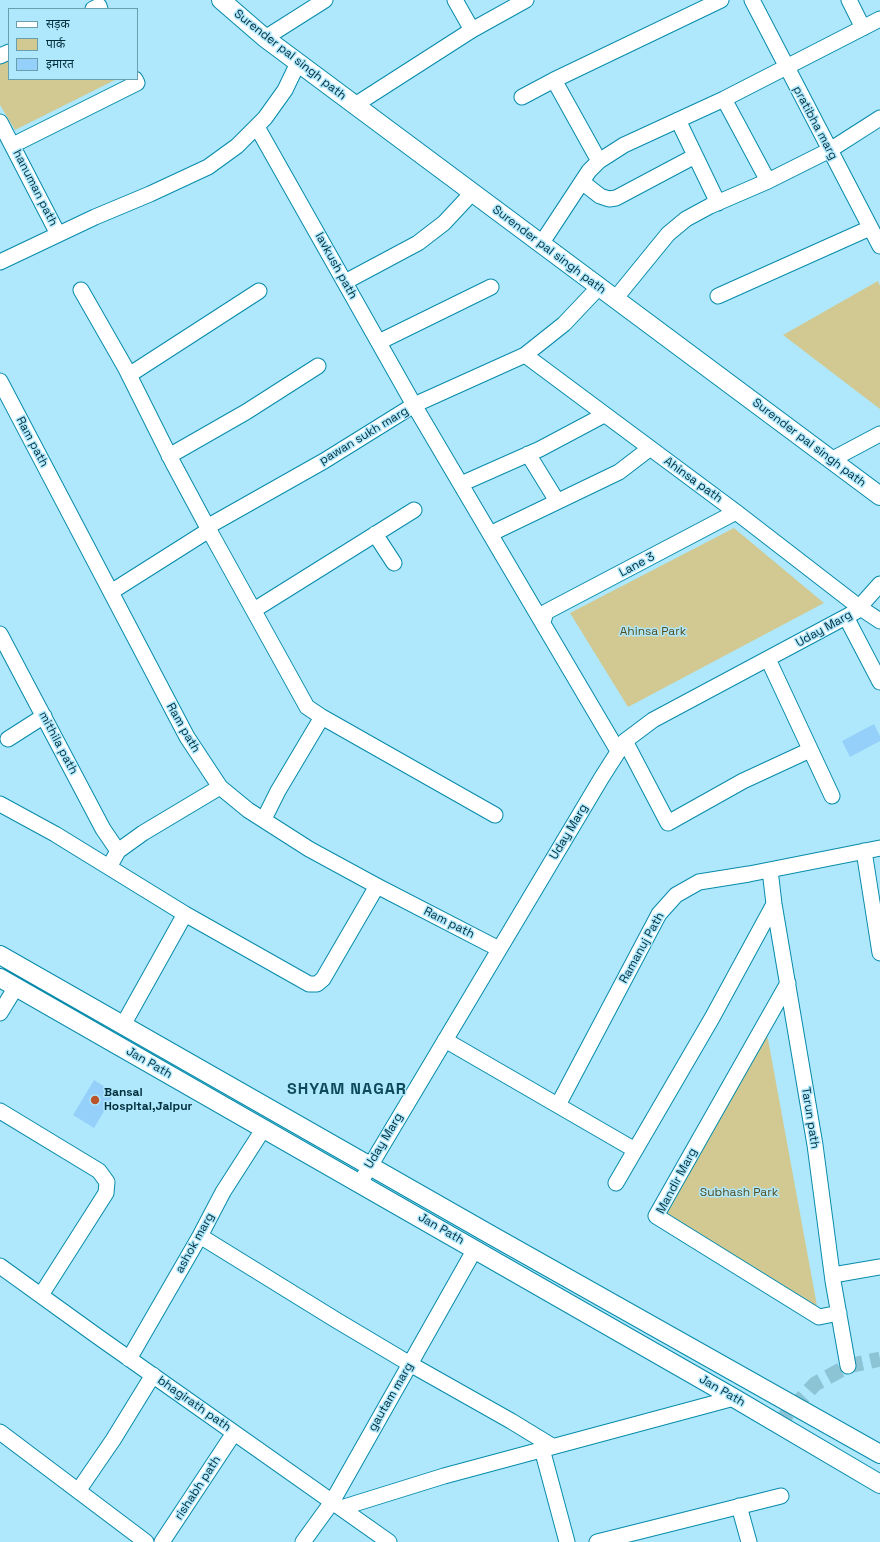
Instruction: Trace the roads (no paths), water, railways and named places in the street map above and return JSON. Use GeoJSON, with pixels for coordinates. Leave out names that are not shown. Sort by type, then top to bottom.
{"type":"FeatureCollection","features":[{"type":"Feature","properties":{"kind":"street","name":"Surender pal singh path"},"geometry":{"type":"LineString","coordinates":[[221,0],[265,38],[298,63],[880,496]]}},
{"type":"Feature","properties":{"kind":"street"},"geometry":{"type":"LineString","coordinates":[[265,38],[325,0]]}},
{"type":"Feature","properties":{"kind":"street"},"geometry":{"type":"LineString","coordinates":[[455,0],[472,30]]}},
{"type":"Feature","properties":{"kind":"street"},"geometry":{"type":"LineString","coordinates":[[355,105],[472,30],[526,0]]}},
{"type":"Feature","properties":{"kind":"street"},"geometry":{"type":"LineString","coordinates":[[522,97],[554,80],[721,0]]}},
{"type":"Feature","properties":{"kind":"street","name":"pratibha marg"},"geometry":{"type":"LineString","coordinates":[[752,0],[786,68],[880,246]]}},
{"type":"Feature","properties":{"kind":"street"},"geometry":{"type":"LineString","coordinates":[[848,0],[863,28]]}},
{"type":"Feature","properties":{"kind":"street"},"geometry":{"type":"LineString","coordinates":[[541,244],[582,182],[599,161],[624,145],[724,99],[880,19]]}},
{"type":"Feature","properties":{"kind":"street"},"geometry":{"type":"LineString","coordinates":[[0,262],[58,234],[208,167],[237,146],[257,127],[285,90],[298,63]]}},
{"type":"Feature","properties":{"kind":"street"},"geometry":{"type":"LineString","coordinates":[[13,145],[137,83],[136,80]]}},
{"type":"Feature","properties":{"kind":"street"},"geometry":{"type":"LineString","coordinates":[[554,80],[599,161]]}},
{"type":"Feature","properties":{"kind":"street"},"geometry":{"type":"LineString","coordinates":[[724,99],[768,182]]}},
{"type":"Feature","properties":{"kind":"street"},"geometry":{"type":"LineString","coordinates":[[615,299],[668,234],[686,219],[718,203],[768,182],[830,150],[880,118]]}},
{"type":"Feature","properties":{"kind":"street"},"geometry":{"type":"LineString","coordinates":[[678,120],[718,203]]}},
{"type":"Feature","properties":{"kind":"street","name":"hanuman path"},"geometry":{"type":"LineString","coordinates":[[0,122],[58,234]]}},
{"type":"Feature","properties":{"kind":"street","name":"lavkush path"},"geometry":{"type":"LineString","coordinates":[[257,127],[414,405],[490,534],[668,823],[743,781],[810,750]]}},
{"type":"Feature","properties":{"kind":"street"},"geometry":{"type":"LineString","coordinates":[[582,182],[600,196],[609,200],[616,198],[695,156]]}},
{"type":"Feature","properties":{"kind":"street"},"geometry":{"type":"LineString","coordinates":[[345,282],[418,243],[444,223],[472,193]]}},
{"type":"Feature","properties":{"kind":"street"},"geometry":{"type":"LineString","coordinates":[[718,296],[870,228]]}},
{"type":"Feature","properties":{"kind":"street"},"geometry":{"type":"LineString","coordinates":[[379,342],[491,287]]}},
{"type":"Feature","properties":{"kind":"street","name":"pawan sukh marg"},"geometry":{"type":"LineString","coordinates":[[111,592],[208,528],[324,461],[414,405],[525,355],[564,324],[599,287]]}},
{"type":"Feature","properties":{"kind":"street"},"geometry":{"type":"LineString","coordinates":[[81,290],[129,375],[169,456],[208,528],[307,707],[322,717],[496,815]]}},
{"type":"Feature","properties":{"kind":"street"},"geometry":{"type":"LineString","coordinates":[[129,375],[259,291]]}},
{"type":"Feature","properties":{"kind":"street","name":"Ahinsa path"},"geometry":{"type":"LineString","coordinates":[[525,355],[736,512],[859,607],[880,620]]}},
{"type":"Feature","properties":{"kind":"street"},"geometry":{"type":"LineString","coordinates":[[169,456],[246,412],[318,366]]}},
{"type":"Feature","properties":{"kind":"street","name":"Ram path"},"geometry":{"type":"LineString","coordinates":[[0,381],[187,737],[220,787],[248,810],[310,849],[377,886],[499,949]]}},
{"type":"Feature","properties":{"kind":"street"},"geometry":{"type":"LineString","coordinates":[[461,484],[528,454],[604,415]]}},
{"type":"Feature","properties":{"kind":"street"},"geometry":{"type":"LineString","coordinates":[[831,460],[880,434]]}},
{"type":"Feature","properties":{"kind":"street"},"geometry":{"type":"LineString","coordinates":[[490,534],[619,472],[650,448]]}},
{"type":"Feature","properties":{"kind":"street"},"geometry":{"type":"LineString","coordinates":[[528,454],[557,502]]}},
{"type":"Feature","properties":{"kind":"street"},"geometry":{"type":"LineString","coordinates":[[254,610],[414,510]]}},
{"type":"Feature","properties":{"kind":"street","name":"Lane 3"},"geometry":{"type":"LineString","coordinates":[[543,622],[546,612],[736,512]]}},
{"type":"Feature","properties":{"kind":"street"},"geometry":{"type":"LineString","coordinates":[[375,534],[394,563]]}},
{"type":"Feature","properties":{"kind":"street","name":"Uday Marg"},"geometry":{"type":"LineString","coordinates":[[360,1183],[621,746],[654,720],[855,612],[880,584]]}},
{"type":"Feature","properties":{"kind":"street"},"geometry":{"type":"LineString","coordinates":[[846,617],[880,682]]}},
{"type":"Feature","properties":{"kind":"street","name":"mithila path"},"geometry":{"type":"LineString","coordinates":[[0,634],[103,829],[118,851]]}},
{"type":"Feature","properties":{"kind":"street"},"geometry":{"type":"LineString","coordinates":[[768,659],[832,796]]}},
{"type":"Feature","properties":{"kind":"street"},"geometry":{"type":"LineString","coordinates":[[8,739],[44,716]]}},
{"type":"Feature","properties":{"kind":"street"},"geometry":{"type":"LineString","coordinates":[[264,819],[278,791],[322,717]]}},
{"type":"Feature","properties":{"kind":"street"},"geometry":{"type":"LineString","coordinates":[[109,867],[118,851],[143,833],[220,787]]}},
{"type":"Feature","properties":{"kind":"street"},"geometry":{"type":"LineString","coordinates":[[0,804],[56,834],[185,914],[309,984],[317,984],[323,979],[377,886]]}},
{"type":"Feature","properties":{"kind":"street","name":"Ramanuj Path"},"geometry":{"type":"LineString","coordinates":[[558,1106],[659,914],[676,895],[698,882],[770,870],[880,848]]}},
{"type":"Feature","properties":{"kind":"street"},"geometry":{"type":"LineString","coordinates":[[864,851],[880,953]]}},
{"type":"Feature","properties":{"kind":"street","name":"Tarun path"},"geometry":{"type":"LineString","coordinates":[[770,870],[774,904],[815,1145],[833,1275],[848,1366]]}},
{"type":"Feature","properties":{"kind":"street"},"geometry":{"type":"LineString","coordinates":[[616,1183],[712,1018],[774,904]]}},
{"type":"Feature","properties":{"kind":"street"},"geometry":{"type":"LineString","coordinates":[[123,1025],[185,914]]}},
{"type":"Feature","properties":{"kind":"street","name":"Jan Path"},"geometry":{"type":"LineString","coordinates":[[0,955],[369,1166],[880,1454]]}},
{"type":"Feature","properties":{"kind":"street","name":"Jan Path"},"geometry":{"type":"LineString","coordinates":[[0,978],[475,1249],[880,1484]]}},
{"type":"Feature","properties":{"kind":"street","name":"Mandir Marg"},"geometry":{"type":"LineString","coordinates":[[788,983],[656,1216],[820,1317],[839,1313]]}},
{"type":"Feature","properties":{"kind":"street"},"geometry":{"type":"LineString","coordinates":[[0,1013],[16,987]]}},
{"type":"Feature","properties":{"kind":"street"},"geometry":{"type":"LineString","coordinates":[[445,1040],[635,1150]]}},
{"type":"Feature","properties":{"kind":"street"},"geometry":{"type":"LineString","coordinates":[[0,1111],[99,1171],[107,1182],[106,1193],[40,1295]]}},
{"type":"Feature","properties":{"kind":"street","name":"ashok marg"},"geometry":{"type":"LineString","coordinates":[[129,1359],[200,1236],[223,1192],[264,1128]]}},
{"type":"Feature","properties":{"kind":"street"},"geometry":{"type":"LineString","coordinates":[[200,1236],[410,1364],[511,1421],[547,1448],[567,1542]]}},
{"type":"Feature","properties":{"kind":"street","name":"gautam marg"},"geometry":{"type":"LineString","coordinates":[[303,1542],[336,1505],[410,1364],[475,1249]]}},
{"type":"Feature","properties":{"kind":"street","name":"bhagirath path"},"geometry":{"type":"LineString","coordinates":[[0,1266],[129,1359],[389,1542]]}},
{"type":"Feature","properties":{"kind":"street"},"geometry":{"type":"LineString","coordinates":[[833,1275],[880,1267]]}},
{"type":"Feature","properties":{"kind":"street"},"geometry":{"type":"LineString","coordinates":[[78,1491],[153,1375]]}},
{"type":"Feature","properties":{"kind":"street"},"geometry":{"type":"LineString","coordinates":[[336,1505],[734,1398]]}},
{"type":"Feature","properties":{"kind":"street"},"geometry":{"type":"LineString","coordinates":[[0,1432],[146,1542]]}},
{"type":"Feature","properties":{"kind":"street","name":"rishabh path"},"geometry":{"type":"LineString","coordinates":[[162,1542],[234,1433]]}},
{"type":"Feature","properties":{"kind":"street"},"geometry":{"type":"LineString","coordinates":[[597,1542],[780,1496]]}},
{"type":"Feature","properties":{"kind":"street"},"geometry":{"type":"LineString","coordinates":[[739,1506],[749,1542]]}},
{"type":"Feature","properties":{"kind":"tunnel"},"geometry":{"type":"LineString","coordinates":[[778,1424],[815,1384],[848,1366],[880,1359]]}},
{"type":"Feature","properties":{"kind":"place","name":"Bansal Hospital,Jaipur"},"geometry":{"type":"Point","coordinates":[95,1100]}},
{"type":"Feature","properties":{"kind":"district","name":"SHYAM NAGAR"},"geometry":{"type":"Point","coordinates":[347,1090]}},
{"type":"Feature","properties":{"kind":"park label","name":"Ahinsa Park"},"geometry":{"type":"Point","coordinates":[653,632]}},
{"type":"Feature","properties":{"kind":"park label","name":"Subhash Park"},"geometry":{"type":"Point","coordinates":[739,1193]}}]}
